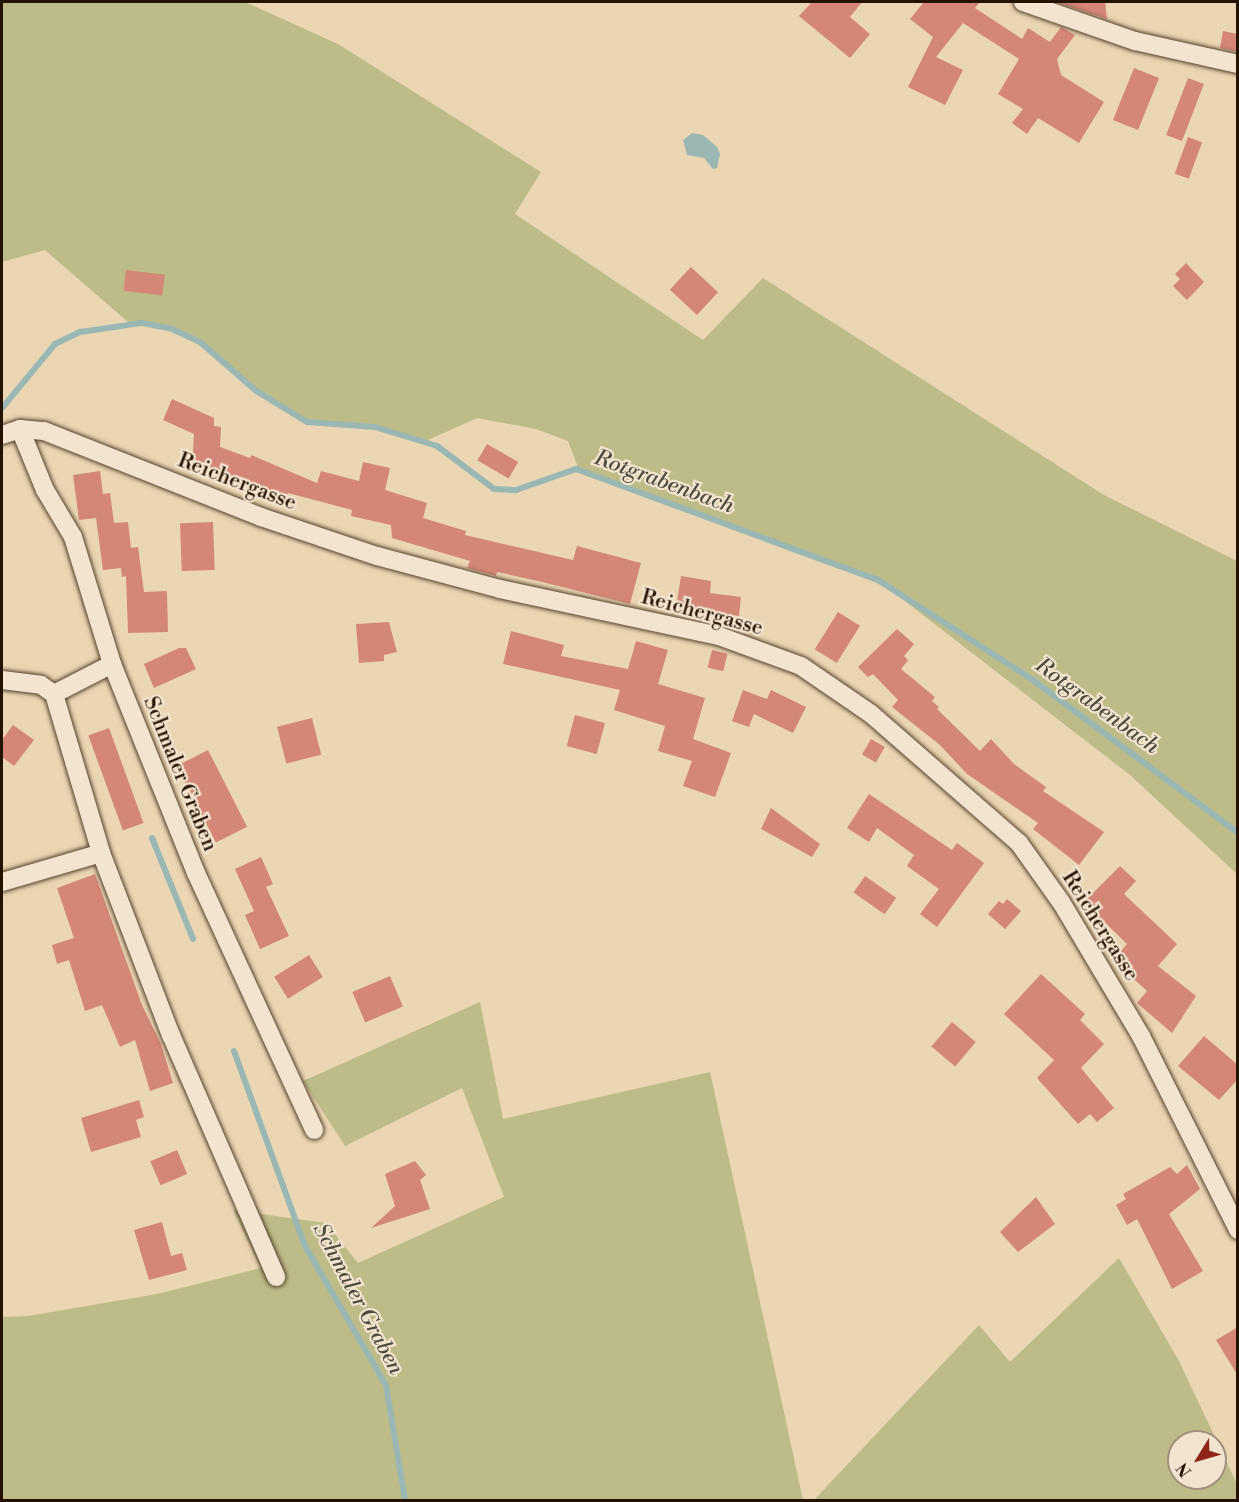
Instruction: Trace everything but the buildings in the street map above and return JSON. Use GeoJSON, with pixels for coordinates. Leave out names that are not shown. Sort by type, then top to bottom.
{"type":"FeatureCollection","features":[{"type":"Feature","properties":{"kind":"street"},"geometry":{"type":"LineString","coordinates":[[1023,2],[1135,40],[1238,64]]}},
{"type":"Feature","properties":{"kind":"street","name":"Reichergasse"},"geometry":{"type":"LineString","coordinates":[[2,435],[20,429],[44,431],[95,449],[261,518],[377,556],[500,589],[719,636],[801,666],[871,714],[1019,843],[1061,902],[1142,1038],[1238,1230]]}},
{"type":"Feature","properties":{"kind":"street","name":"Schmaler Graben"},"geometry":{"type":"LineString","coordinates":[[20,429],[45,490],[73,537],[112,664],[196,873],[314,1130]]}},
{"type":"Feature","properties":{"kind":"street"},"geometry":{"type":"LineString","coordinates":[[54,694],[112,664]]}},
{"type":"Feature","properties":{"kind":"street"},"geometry":{"type":"LineString","coordinates":[[2,680],[41,684],[54,694],[100,853],[171,1035],[276,1277]]}},
{"type":"Feature","properties":{"kind":"street"},"geometry":{"type":"LineString","coordinates":[[2,882],[100,853]]}},
{"type":"Feature","properties":{"kind":"shaded area"},"geometry":{"type":"Polygon","coordinates":[[[2,2],[245,2],[338,44],[541,172],[515,214],[703,340],[763,278],[1104,495],[1237,561],[1237,874],[1130,775],[875,578],[579,470],[568,441],[536,429],[477,418],[426,441],[373,425],[303,420],[246,384],[199,342],[167,326],[128,322],[45,250],[2,262],[2,2]]]}},
{"type":"Feature","properties":{"kind":"shaded area"},"geometry":{"type":"Polygon","coordinates":[[[480,1002],[503,1119],[710,1072],[803,1500],[2,1500],[2,1317],[28,1316],[157,1294],[261,1268],[233,1210],[326,1223],[358,1263],[504,1197],[462,1088],[345,1146],[303,1081],[480,1002]]]}},
{"type":"Feature","properties":{"kind":"shaded area"},"geometry":{"type":"Polygon","coordinates":[[[1119,1258],[1179,1361],[1212,1430],[1167,1430],[1167,1490],[1227,1490],[1227,1463],[1237,1484],[1237,1500],[814,1500],[979,1325],[1010,1362],[1119,1258]]]}},
{"type":"Feature","properties":{"kind":"water"},"geometry":{"type":"Polygon","coordinates":[[[692,133],[703,135],[717,147],[720,154],[717,168],[713,169],[704,158],[687,155],[683,140],[692,133]]]}},
{"type":"Feature","properties":{"kind":"waterway","name":"Rotgrabenbach"},"geometry":{"type":"LineString","coordinates":[[2,408],[55,344],[80,332],[142,323],[172,329],[200,342],[255,390],[307,422],[375,427],[437,446],[494,489],[516,490],[576,469],[878,580],[1033,680],[1238,833]]}},
{"type":"Feature","properties":{"kind":"waterway","name":"Schmaler Graben"},"geometry":{"type":"LineString","coordinates":[[152,838],[193,939]]}},
{"type":"Feature","properties":{"kind":"waterway","name":"Schmaler Graben"},"geometry":{"type":"LineString","coordinates":[[234,1051],[305,1246],[386,1385],[405,1500]]}}]}
